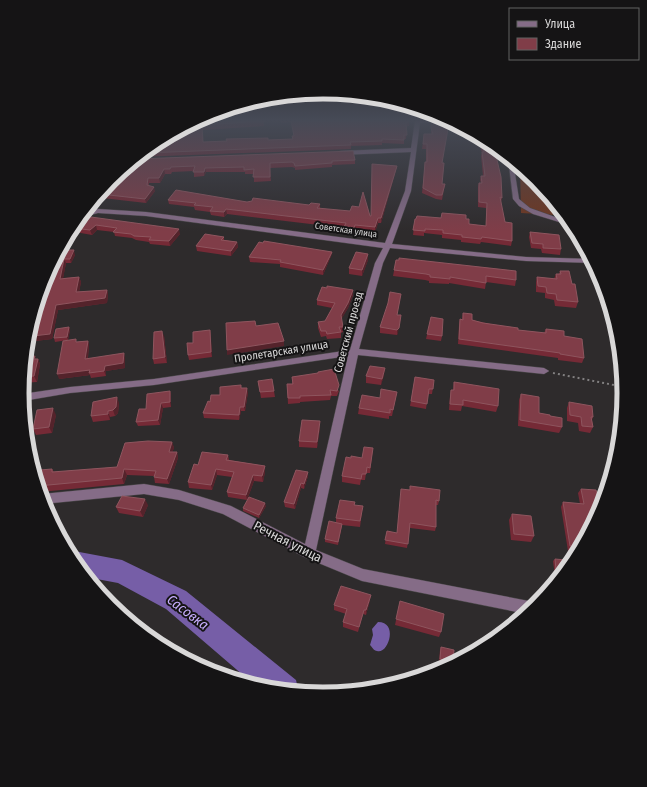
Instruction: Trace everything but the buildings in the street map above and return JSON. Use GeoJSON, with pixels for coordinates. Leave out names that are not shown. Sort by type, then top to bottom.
{"type":"FeatureCollection","features":[{"type":"Feature","properties":{"kind":"street","name":"Советский проезд"},"geometry":{"type":"LineString","coordinates":[[309,553],[354,352],[379,263],[388,246],[408,191],[413,158]]}},
{"type":"Feature","properties":{"kind":"street"},"geometry":{"type":"LineString","coordinates":[[511,167],[516,199],[519,203],[523,207],[561,220]]}},
{"type":"Feature","properties":{"kind":"street","name":"Советская улица"},"geometry":{"type":"LineString","coordinates":[[93,210],[146,214],[388,246],[526,259],[587,261]]}},
{"type":"Feature","properties":{"kind":"street","name":"Советская улица"},"geometry":{"type":"LineString","coordinates":[[91,213],[98,211]]}},
{"type":"Feature","properties":{"kind":"street","name":"Пролетарская улица"},"geometry":{"type":"LineString","coordinates":[[29,397],[70,390],[154,382],[354,352],[544,371]]}},
{"type":"Feature","properties":{"kind":"street","name":"Речная улица"},"geometry":{"type":"LineString","coordinates":[[48,498],[144,489],[179,495],[227,510],[309,553],[362,575],[526,607]]}},
{"type":"Feature","properties":{"kind":"path"},"geometry":{"type":"LineString","coordinates":[[544,371],[618,385]]}},
{"type":"Feature","properties":{"kind":"shaded area"},"geometry":{"type":"Polygon","coordinates":[[[520,174],[545,199],[559,216],[521,213],[520,174]]]}},
{"type":"Feature","properties":{"kind":"shaded area"},"geometry":{"type":"Polygon","coordinates":[[[378,622],[384,623],[390,632],[388,644],[381,651],[375,650],[370,645],[373,635],[372,629],[378,622]]]}},
{"type":"Feature","properties":{"kind":"waterway","name":"Сасовка"},"geometry":{"type":"LineString","coordinates":[[84,565],[122,572],[176,600],[276,684]]}}]}
